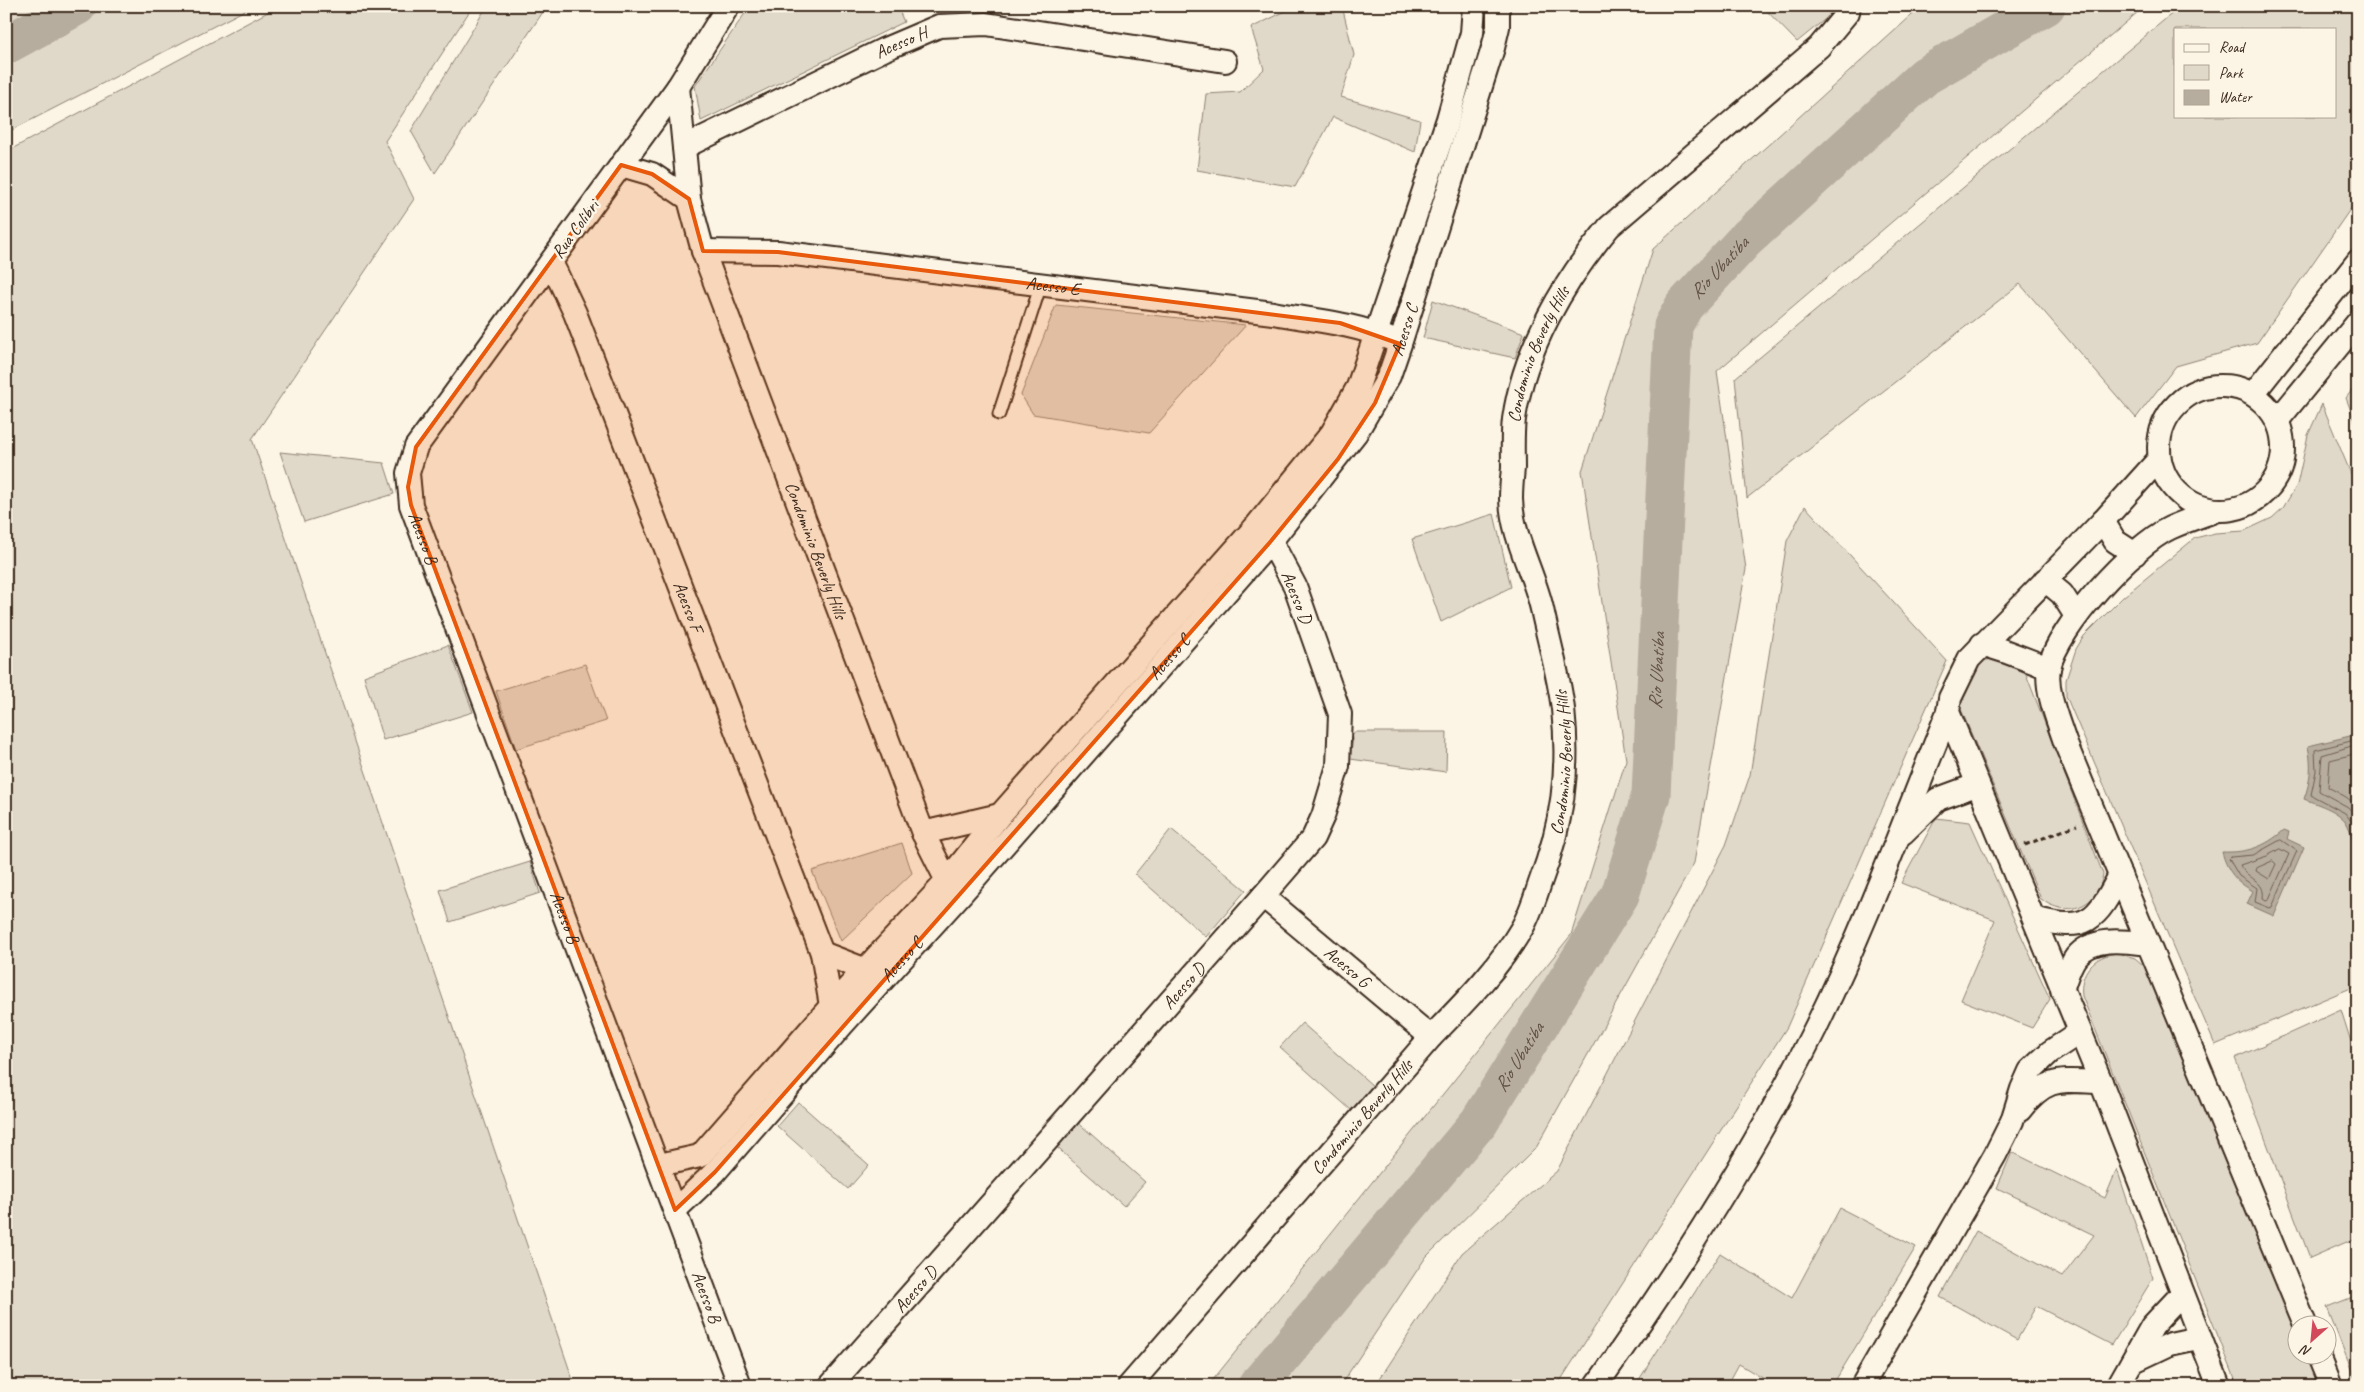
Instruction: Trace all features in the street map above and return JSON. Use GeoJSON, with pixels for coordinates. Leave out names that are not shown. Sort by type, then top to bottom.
{"type":"FeatureCollection","features":[{"type":"Feature","properties":{"kind":"street","name":"Rua Colibri"},"geometry":{"type":"LineString","coordinates":[[416,447],[678,86],[728,6]]}},
{"type":"Feature","properties":{"kind":"street","name":"Acesso C"},"geometry":{"type":"LineString","coordinates":[[708,1164],[842,1024],[873,976],[953,888],[1264,533],[1332,433],[1358,388],[1448,118],[1472,33],[1474,6]]}},
{"type":"Feature","properties":{"kind":"street","name":"Acesso C"},"geometry":{"type":"LineString","coordinates":[[953,888],[1000,815],[1356,433],[1388,376],[1400,344],[1493,48],[1498,27],[1498,6]]}},
{"type":"Feature","properties":{"kind":"street","name":"Condominio Beverly Hills"},"geometry":{"type":"LineString","coordinates":[[1130,1386],[1431,1036],[1470,997],[1522,928],[1550,856],[1560,821],[1565,767],[1563,709],[1538,588],[1517,532],[1511,500],[1514,421],[1525,373],[1540,335],[1580,265],[1609,227],[1820,47],[1848,12],[1849,6]]}},
{"type":"Feature","properties":{"kind":"street","name":"Acesso H"},"geometry":{"type":"LineString","coordinates":[[684,147],[885,49],[939,26],[986,24],[1225,60]]}},
{"type":"Feature","properties":{"kind":"street","name":"Condominio Beverly Hills"},"geometry":{"type":"LineString","coordinates":[[678,86],[689,199],[704,251],[923,833],[953,888]]}},
{"type":"Feature","properties":{"kind":"street"},"geometry":{"type":"LineString","coordinates":[[621,165],[652,174],[689,199]]}},
{"type":"Feature","properties":{"kind":"street","name":"Acesso E"},"geometry":{"type":"LineString","coordinates":[[704,251],[778,252],[1273,313],[1340,324],[1376,333],[1400,344]]}},
{"type":"Feature","properties":{"kind":"street"},"geometry":{"type":"LineString","coordinates":[[2253,394],[2358,261]]}},
{"type":"Feature","properties":{"kind":"street","name":"Acesso F"},"geometry":{"type":"LineString","coordinates":[[551,262],[575,313],[822,953],[830,1006],[842,1024]]}},
{"type":"Feature","properties":{"kind":"street"},"geometry":{"type":"LineString","coordinates":[[2277,421],[2358,322]]}},
{"type":"Feature","properties":{"kind":"street"},"geometry":{"type":"LineString","coordinates":[[2214,386],[2234,387],[2253,394],[2267,406],[2277,421],[2283,438],[2283,457],[2278,475],[2268,490],[2253,502],[2236,509],[2217,510],[2196,506],[2179,494],[2166,478],[2159,459],[2159,438],[2165,419],[2177,403],[2194,392],[2214,386]]}},
{"type":"Feature","properties":{"kind":"street","name":"Acesso B"},"geometry":{"type":"LineString","coordinates":[[416,447],[408,473],[411,506],[659,1165],[740,1386]]}},
{"type":"Feature","properties":{"kind":"street"},"geometry":{"type":"LineString","coordinates":[[1596,1386],[1655,1303],[1776,1103],[1816,1027],[1864,922],[1948,712],[1950,698],[1957,680],[1969,659],[2159,459]]}},
{"type":"Feature","properties":{"kind":"street"},"geometry":{"type":"LineString","coordinates":[[2217,510],[2169,528],[2135,554],[2076,616],[2056,648],[2049,668],[2052,698],[2065,742],[2301,1314]]}},
{"type":"Feature","properties":{"kind":"street"},"geometry":{"type":"LineString","coordinates":[[2103,520],[2115,541],[2135,554]]}},
{"type":"Feature","properties":{"kind":"street","name":"Acesso D"},"geometry":{"type":"LineString","coordinates":[[830,1386],[1313,838],[1326,808],[1338,766],[1340,714],[1295,586],[1264,533]]}},
{"type":"Feature","properties":{"kind":"street"},"geometry":{"type":"LineString","coordinates":[[2045,580],[2062,594],[2076,616]]}},
{"type":"Feature","properties":{"kind":"street"},"geometry":{"type":"LineString","coordinates":[[1982,644],[2004,650],[2049,668]]}},
{"type":"Feature","properties":{"kind":"street"},"geometry":{"type":"LineString","coordinates":[[1948,712],[1976,785],[2034,918],[2101,1082],[2198,1338],[2219,1386]]}},
{"type":"Feature","properties":{"kind":"street"},"geometry":{"type":"LineString","coordinates":[[1896,838],[1938,799],[1976,785]]}},
{"type":"Feature","properties":{"kind":"street"},"geometry":{"type":"LineString","coordinates":[[923,833],[1000,815]]}},
{"type":"Feature","properties":{"kind":"street"},"geometry":{"type":"LineString","coordinates":[[2034,918],[2058,925],[2077,924],[2094,917],[2105,904],[2120,875]]}},
{"type":"Feature","properties":{"kind":"street","name":"Acesso G"},"geometry":{"type":"LineString","coordinates":[[1263,896],[1431,1036]]}},
{"type":"Feature","properties":{"kind":"street"},"geometry":{"type":"LineString","coordinates":[[2062,990],[2072,963],[2085,949],[2104,942],[2121,941],[2148,944]]}},
{"type":"Feature","properties":{"kind":"street"},"geometry":{"type":"LineString","coordinates":[[822,953],[873,976]]}},
{"type":"Feature","properties":{"kind":"street","name":"Acesso C"},"geometry":{"type":"LineString","coordinates":[[675,1210],[708,1164],[830,1006],[873,976]]}},
{"type":"Feature","properties":{"kind":"street"},"geometry":{"type":"LineString","coordinates":[[2012,1121],[2030,1071],[2050,1052],[2080,1032]]}},
{"type":"Feature","properties":{"kind":"street"},"geometry":{"type":"LineString","coordinates":[[1862,1386],[1925,1280],[2012,1121],[2039,1088],[2058,1080],[2101,1082]]}},
{"type":"Feature","properties":{"kind":"street"},"geometry":{"type":"LineString","coordinates":[[659,1165],[708,1164]]}},
{"type":"Feature","properties":{"kind":"street"},"geometry":{"type":"LineString","coordinates":[[2118,1386],[2152,1326],[2182,1294]]}},
{"type":"Feature","properties":{"kind":"street"},"geometry":{"type":"LineString","coordinates":[[2132,1362],[2170,1344],[2198,1338]]}},
{"type":"Feature","properties":{"kind":"street"},"geometry":{"type":"LineString","coordinates":[[2322,1364],[2330,1386]]}},
{"type":"Feature","properties":{"kind":"lane"},"geometry":{"type":"LineString","coordinates":[[998,414],[1041,284]]}},
{"type":"Feature","properties":{"kind":"path"},"geometry":{"type":"LineString","coordinates":[[2005,852],[2097,818]]}},
{"type":"Feature","properties":{"kind":"highlighted area"},"geometry":{"type":"Polygon","coordinates":[[[621,165],[652,174],[689,199],[703,251],[778,252],[1340,323],[1400,344],[1375,403],[1338,459],[1271,541],[960,895],[715,1172],[675,1210],[411,505],[408,487],[416,447],[621,165]]]}},
{"type":"Feature","properties":{"kind":"green space"},"geometry":{"type":"Polygon","coordinates":[[[6,6],[253,6],[6,133],[6,6]]]}},
{"type":"Feature","properties":{"kind":"green space"},"geometry":{"type":"Polygon","coordinates":[[[279,6],[473,6],[385,141],[414,199],[252,439],[575,1386],[6,1386],[6,152],[279,6]]]}},
{"type":"Feature","properties":{"kind":"green space"},"geometry":{"type":"Polygon","coordinates":[[[487,6],[547,6],[435,173],[411,131],[487,6]]]}},
{"type":"Feature","properties":{"kind":"green space"},"geometry":{"type":"Polygon","coordinates":[[[750,6],[897,6],[904,22],[701,121],[695,86],[750,6]]]}},
{"type":"Feature","properties":{"kind":"green space"},"geometry":{"type":"Polygon","coordinates":[[[1296,6],[1342,6],[1354,55],[1341,97],[1420,120],[1415,152],[1333,117],[1295,187],[1197,170],[1206,94],[1240,92],[1264,69],[1251,28],[1296,6]]]}},
{"type":"Feature","properties":{"kind":"green space"},"geometry":{"type":"Polygon","coordinates":[[[1762,6],[1830,6],[1829,16],[1797,42],[1762,6]]]}},
{"type":"Feature","properties":{"kind":"green space"},"geometry":{"type":"Polygon","coordinates":[[[1922,6],[2145,6],[1717,371],[1746,569],[1694,863],[1536,1148],[1426,1257],[1340,1386],[1208,1386],[1571,935],[1626,760],[1582,471],[1653,249],[1922,6]]]}},
{"type":"Feature","properties":{"kind":"green space"},"geometry":{"type":"Polygon","coordinates":[[[2181,6],[2358,6],[2358,198],[2257,343],[2176,366],[2136,418],[2020,284],[1747,498],[1735,378],[2181,6]]]}},
{"type":"Feature","properties":{"kind":"green space"},"geometry":{"type":"Polygon","coordinates":[[[1433,300],[1524,333],[1515,358],[1423,338],[1433,300]]]}},
{"type":"Feature","properties":{"kind":"green space"},"geometry":{"type":"Polygon","coordinates":[[[1056,305],[1246,325],[1149,433],[1033,414],[1021,395],[1056,305]]]}},
{"type":"Feature","properties":{"kind":"green space"},"geometry":{"type":"Polygon","coordinates":[[[2358,382],[2358,429],[2346,398],[2358,382]]]}},
{"type":"Feature","properties":{"kind":"green space"},"geometry":{"type":"Polygon","coordinates":[[[2322,404],[2358,491],[2358,985],[2215,1045],[2066,696],[2066,680],[2076,649],[2084,636],[2123,597],[2195,538],[2215,533],[2244,531],[2272,518],[2283,508],[2297,485],[2308,435],[2322,404]]]}},
{"type":"Feature","properties":{"kind":"green space"},"geometry":{"type":"Polygon","coordinates":[[[280,452],[384,463],[394,494],[304,522],[280,452]]]}},
{"type":"Feature","properties":{"kind":"green space"},"geometry":{"type":"Polygon","coordinates":[[[1805,506],[1947,661],[1787,1027],[1557,1386],[1375,1386],[1462,1253],[1557,1171],[1726,845],[1750,775],[1787,541],[1805,506]]]}},
{"type":"Feature","properties":{"kind":"green space"},"geometry":{"type":"Polygon","coordinates":[[[1494,514],[1511,587],[1441,622],[1412,539],[1494,514]]]}},
{"type":"Feature","properties":{"kind":"green space"},"geometry":{"type":"Polygon","coordinates":[[[448,645],[473,712],[383,740],[364,676],[448,645]]]}},
{"type":"Feature","properties":{"kind":"green space"},"geometry":{"type":"Polygon","coordinates":[[[1996,658],[2020,668],[2026,674],[2103,874],[2095,895],[2088,902],[2071,909],[2051,905],[2041,899],[1960,707],[1965,673],[1978,662],[1996,658]]]}},
{"type":"Feature","properties":{"kind":"green space"},"geometry":{"type":"Polygon","coordinates":[[[585,664],[606,721],[516,749],[496,691],[585,664]]]}},
{"type":"Feature","properties":{"kind":"green space"},"geometry":{"type":"Polygon","coordinates":[[[1354,732],[1447,732],[1446,772],[1350,759],[1354,732]]]}},
{"type":"Feature","properties":{"kind":"green space"},"geometry":{"type":"Polygon","coordinates":[[[1936,818],[1970,822],[2050,999],[2032,1028],[1961,1000],[1995,920],[1901,883],[1936,818]]]}},
{"type":"Feature","properties":{"kind":"green space"},"geometry":{"type":"Polygon","coordinates":[[[1171,829],[1246,890],[1206,937],[1135,874],[1171,829]]]}},
{"type":"Feature","properties":{"kind":"green space"},"geometry":{"type":"Polygon","coordinates":[[[902,843],[912,873],[841,941],[812,871],[902,843]]]}},
{"type":"Feature","properties":{"kind":"green space"},"geometry":{"type":"Polygon","coordinates":[[[530,862],[540,893],[450,922],[440,890],[530,862]]]}},
{"type":"Feature","properties":{"kind":"green space"},"geometry":{"type":"Polygon","coordinates":[[[2118,953],[2135,958],[2149,970],[2291,1314],[2286,1314],[2286,1364],[2312,1364],[2321,1386],[2238,1386],[2082,996],[2083,979],[2086,972],[2095,961],[2109,954],[2118,953]]]}},
{"type":"Feature","properties":{"kind":"green space"},"geometry":{"type":"Polygon","coordinates":[[[2341,1010],[2358,1064],[2358,1237],[2310,1258],[2235,1058],[2341,1010]]]}},
{"type":"Feature","properties":{"kind":"green space"},"geometry":{"type":"Polygon","coordinates":[[[1302,1023],[1373,1086],[1351,1110],[1280,1047],[1302,1023]]]}},
{"type":"Feature","properties":{"kind":"green space"},"geometry":{"type":"Polygon","coordinates":[[[798,1102],[869,1165],[848,1189],[777,1126],[798,1102]]]}},
{"type":"Feature","properties":{"kind":"green space"},"geometry":{"type":"Polygon","coordinates":[[[1074,1119],[1145,1182],[1124,1206],[1053,1144],[1074,1119]]]}},
{"type":"Feature","properties":{"kind":"green space"},"geometry":{"type":"Polygon","coordinates":[[[2012,1152],[2105,1198],[2117,1169],[2153,1278],[2112,1345],[2036,1306],[2017,1340],[1940,1297],[1976,1231],[2062,1277],[2094,1235],[1997,1188],[2012,1152]]]}},
{"type":"Feature","properties":{"kind":"green space"},"geometry":{"type":"Polygon","coordinates":[[[1840,1208],[1916,1247],[1832,1386],[1776,1386],[1739,1364],[1727,1386],[1635,1386],[1720,1253],[1792,1298],[1840,1208]]]}},
{"type":"Feature","properties":{"kind":"green space"},"geometry":{"type":"Polygon","coordinates":[[[2358,1295],[2358,1381],[2356,1382],[2336,1330],[2336,1314],[2330,1314],[2327,1307],[2358,1295]]]}},
{"type":"Feature","properties":{"kind":"water"},"geometry":{"type":"Polygon","coordinates":[[[2358,725],[2358,850],[2342,817],[2330,809],[2304,799],[2310,772],[2308,746],[2350,736],[2358,725]]]}},
{"type":"Feature","properties":{"kind":"water"},"geometry":{"type":"Polygon","coordinates":[[[2284,830],[2289,832],[2287,839],[2304,847],[2274,916],[2247,904],[2253,891],[2233,875],[2222,852],[2255,848],[2270,841],[2284,830]]]}},
{"type":"Feature","properties":{"kind":"waterway"},"geometry":{"type":"LineString","coordinates":[[6,45],[77,6]]}},
{"type":"Feature","properties":{"kind":"waterway","name":"Rio Ubatiba"},"geometry":{"type":"LineString","coordinates":[[1257,1386],[1479,1122],[1620,895],[1651,795],[1673,326],[1684,306],[1745,240],[1925,76],[2046,6]]}}]}
